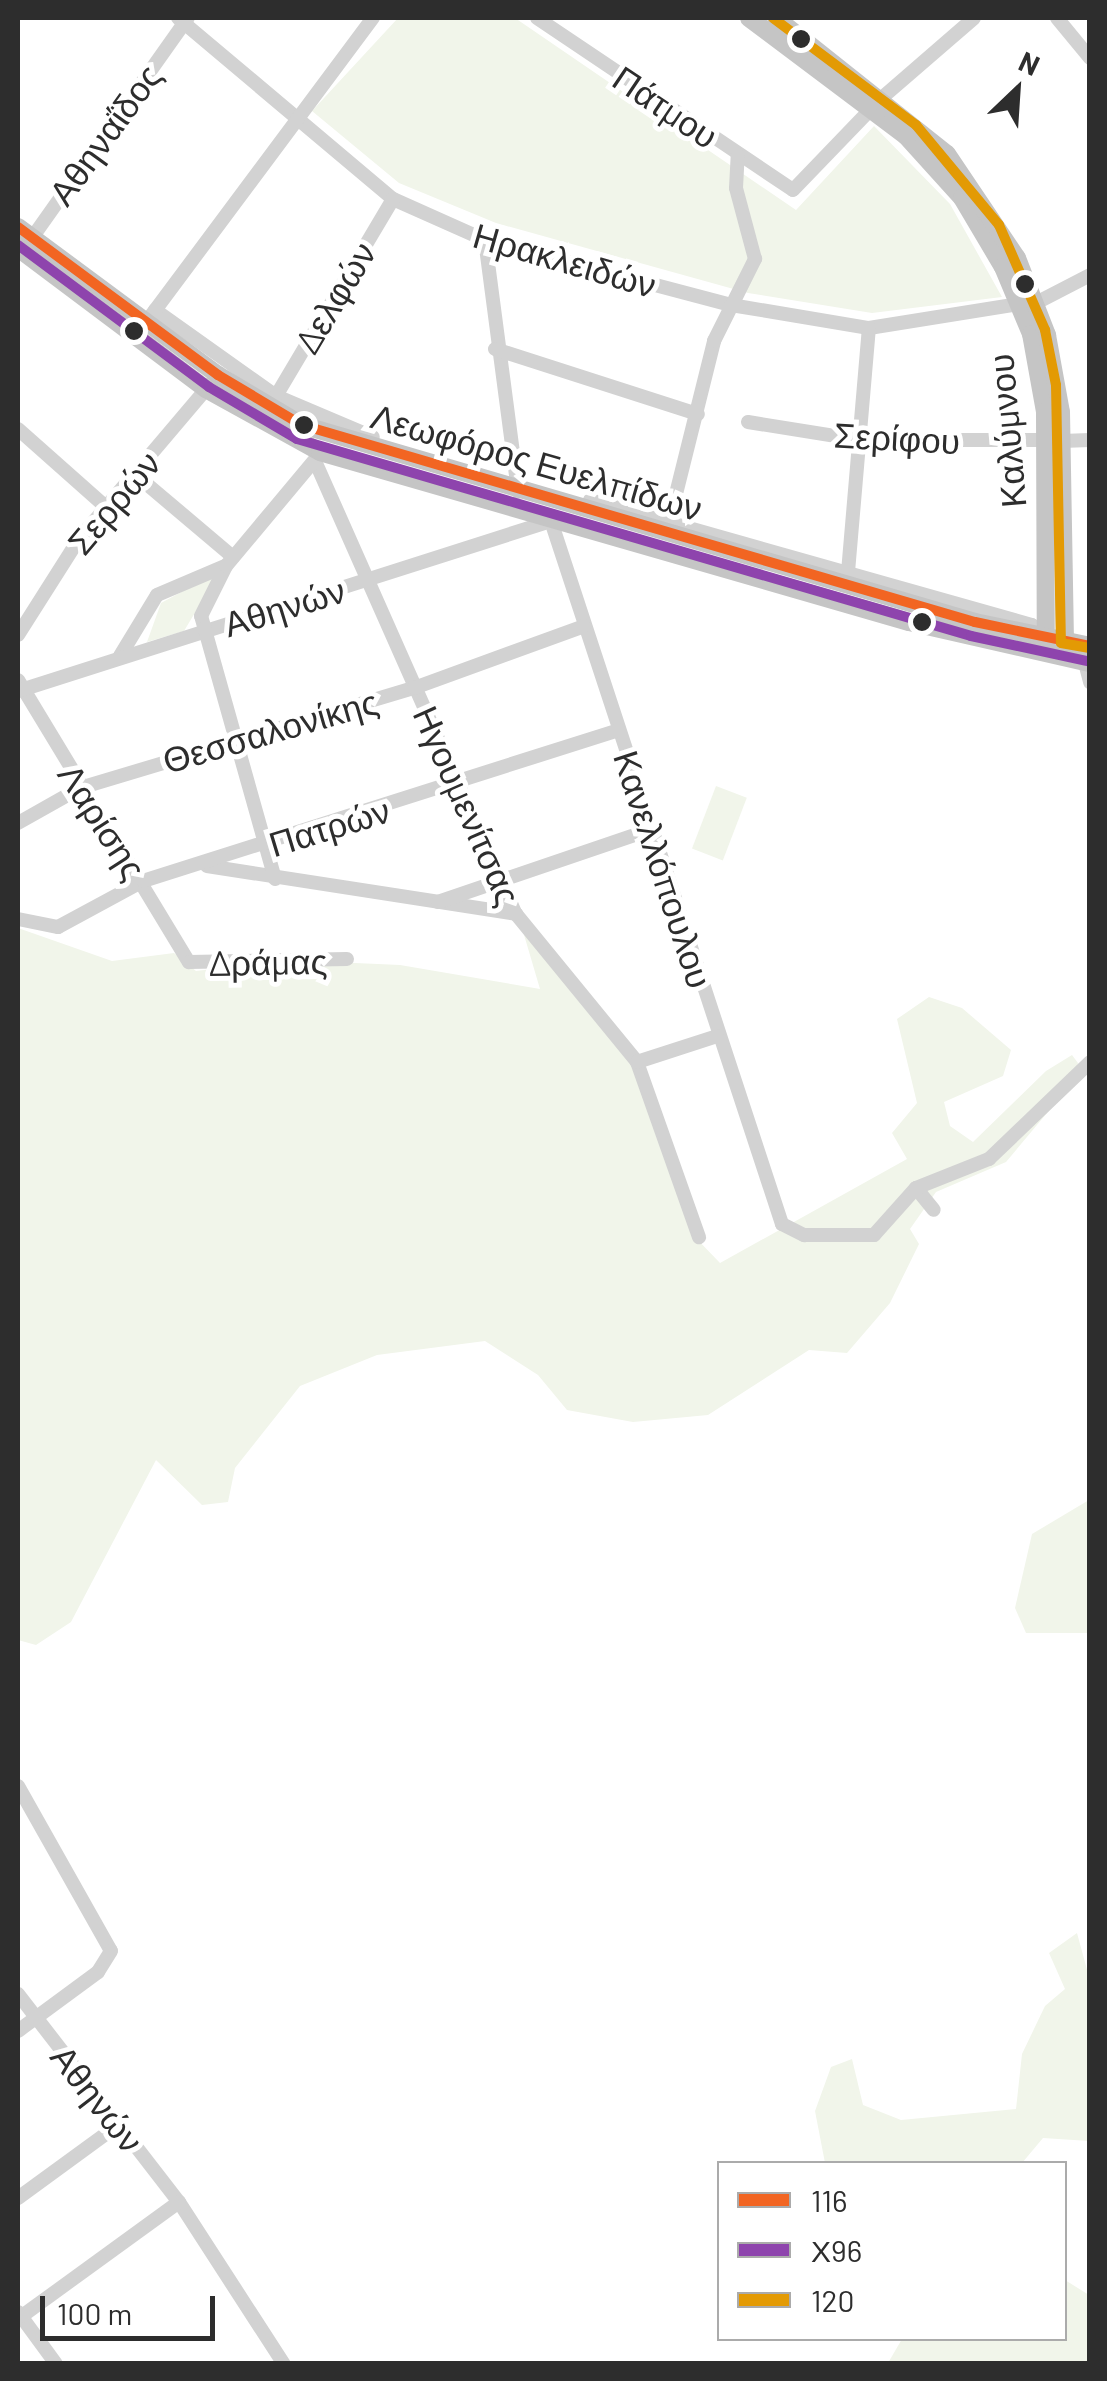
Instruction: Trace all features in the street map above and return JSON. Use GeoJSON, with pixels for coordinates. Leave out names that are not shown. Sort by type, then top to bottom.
{"type":"FeatureCollection","features":[{"type":"Feature","properties":{"kind":"main road","name":"Καλύμνου"},"geometry":{"type":"LineString","coordinates":[[749,18],[878,102]]}},
{"type":"Feature","properties":{"kind":"main road","name":"Καλύμνου"},"geometry":{"type":"LineString","coordinates":[[776,18],[974,188],[1028,304],[1054,440],[1055,649]]}},
{"type":"Feature","properties":{"kind":"main road","name":"Λεωφόρος Ευελπίδων"},"geometry":{"type":"LineString","coordinates":[[22,241],[151,316],[212,382],[302,424],[1055,649]]}},
{"type":"Feature","properties":{"kind":"main road","name":"Λεωφόρος Ευελπίδων"},"geometry":{"type":"LineString","coordinates":[[22,241],[318,457],[551,521],[1088,657]]}},
{"type":"Feature","properties":{"kind":"street"},"geometry":{"type":"LineString","coordinates":[[374,18],[292,116],[151,316],[276,396],[344,428],[516,486],[669,522],[1032,625],[1055,649]]}},
{"type":"Feature","properties":{"kind":"street","name":"Πάτμου"},"geometry":{"type":"LineString","coordinates":[[537,18],[738,155],[798,190],[878,102]]}},
{"type":"Feature","properties":{"kind":"street"},"geometry":{"type":"LineString","coordinates":[[878,102],[974,18]]}},
{"type":"Feature","properties":{"kind":"street"},"geometry":{"type":"LineString","coordinates":[[1057,18],[1090,58]]}},
{"type":"Feature","properties":{"kind":"street","name":"Ηρακλειδών"},"geometry":{"type":"LineString","coordinates":[[184,19],[292,116],[393,199],[485,240],[731,306],[870,328],[1028,304],[1090,275]]}},
{"type":"Feature","properties":{"kind":"street","name":"Αθηναΐδος"},"geometry":{"type":"LineString","coordinates":[[22,241],[184,19]]}},
{"type":"Feature","properties":{"kind":"street"},"geometry":{"type":"LineString","coordinates":[[669,522],[722,330],[756,252],[736,188],[738,155]]}},
{"type":"Feature","properties":{"kind":"street","name":"Δελφών"},"geometry":{"type":"LineString","coordinates":[[276,396],[393,199]]}},
{"type":"Feature","properties":{"kind":"street"},"geometry":{"type":"LineString","coordinates":[[485,240],[495,349],[516,486]]}},
{"type":"Feature","properties":{"kind":"street"},"geometry":{"type":"LineString","coordinates":[[848,572],[870,328]]}},
{"type":"Feature","properties":{"kind":"street"},"geometry":{"type":"LineString","coordinates":[[495,349],[698,414]]}},
{"type":"Feature","properties":{"kind":"street","name":"Σερρών"},"geometry":{"type":"LineString","coordinates":[[18,635],[106,507],[212,382]]}},
{"type":"Feature","properties":{"kind":"street","name":"Σερίφου"},"geometry":{"type":"LineString","coordinates":[[748,422],[860,440],[1090,440]]}},
{"type":"Feature","properties":{"kind":"street"},"geometry":{"type":"LineString","coordinates":[[18,429],[106,507]]}},
{"type":"Feature","properties":{"kind":"street"},"geometry":{"type":"LineString","coordinates":[[275,879],[200,632],[230,562],[318,457]]}},
{"type":"Feature","properties":{"kind":"street","name":"Ηγουμενίτσας"},"geometry":{"type":"LineString","coordinates":[[318,457],[414,688],[462,787],[516,914],[637,1062],[699,1237]]}},
{"type":"Feature","properties":{"kind":"street"},"geometry":{"type":"LineString","coordinates":[[136,475],[230,562]]}},
{"type":"Feature","properties":{"kind":"street","name":"Αθηνών"},"geometry":{"type":"LineString","coordinates":[[19,687],[551,521]]}},
{"type":"Feature","properties":{"kind":"street","name":"Κανελλόπουλου"},"geometry":{"type":"LineString","coordinates":[[551,521],[778,1216],[804,1234],[874,1235],[916,1188]]}},
{"type":"Feature","properties":{"kind":"street"},"geometry":{"type":"LineString","coordinates":[[120,656],[157,595],[230,562]]}},
{"type":"Feature","properties":{"kind":"street","name":"Θεσσαλονίκης"},"geometry":{"type":"LineString","coordinates":[[18,824],[80,788],[414,688],[584,626]]}},
{"type":"Feature","properties":{"kind":"street"},"geometry":{"type":"LineString","coordinates":[[1088,657],[1090,682]]}},
{"type":"Feature","properties":{"kind":"street","name":"Λαρίσης"},"geometry":{"type":"LineString","coordinates":[[19,687],[80,788],[143,880],[189,962]]}},
{"type":"Feature","properties":{"kind":"street","name":"Πατρών"},"geometry":{"type":"LineString","coordinates":[[18,919],[42,928],[143,880],[206,866],[266,844],[462,787],[620,730]]}},
{"type":"Feature","properties":{"kind":"street"},"geometry":{"type":"LineString","coordinates":[[438,902],[652,830]]}},
{"type":"Feature","properties":{"kind":"street"},"geometry":{"type":"LineString","coordinates":[[206,866],[516,914]]}},
{"type":"Feature","properties":{"kind":"street","name":"Δράμας"},"geometry":{"type":"LineString","coordinates":[[189,962],[347,960]]}},
{"type":"Feature","properties":{"kind":"street"},"geometry":{"type":"LineString","coordinates":[[637,1062],[717,1036]]}},
{"type":"Feature","properties":{"kind":"street"},"geometry":{"type":"LineString","coordinates":[[934,1210],[916,1188],[990,1159],[1090,1062]]}},
{"type":"Feature","properties":{"kind":"street"},"geometry":{"type":"LineString","coordinates":[[18,1786],[112,1951],[18,2031]]}},
{"type":"Feature","properties":{"kind":"street","name":"Αθηνών"},"geometry":{"type":"LineString","coordinates":[[18,1994],[179,2202],[284,2364]]}},
{"type":"Feature","properties":{"kind":"street"},"geometry":{"type":"LineString","coordinates":[[18,2198],[118,2125]]}},
{"type":"Feature","properties":{"kind":"street"},"geometry":{"type":"LineString","coordinates":[[56,2364],[20,2314],[179,2202]]}},
{"type":"Feature","properties":{"kind":"shaded area"},"geometry":{"type":"Polygon","coordinates":[[[398,18],[515,18],[796,210],[874,126],[950,204],[1002,297],[872,313],[748,293],[496,223],[399,183],[312,111],[398,18]]]}},
{"type":"Feature","properties":{"kind":"shaded area"},"geometry":{"type":"Polygon","coordinates":[[[220,571],[184,631],[147,642],[161,603],[220,571]]]}},
{"type":"Feature","properties":{"kind":"shaded area"},"geometry":{"type":"Polygon","coordinates":[[[716,786],[747,798],[723,860],[692,849],[716,786]]]}},
{"type":"Feature","properties":{"kind":"shaded area"},"geometry":{"type":"Polygon","coordinates":[[[18,928],[112,961],[174,953],[196,971],[288,960],[400,965],[540,989],[522,928],[627,1052],[694,1236],[720,1263],[907,1159],[892,1133],[917,1103],[897,1019],[929,997],[962,1008],[1011,1050],[1003,1076],[944,1102],[950,1126],[973,1142],[1046,1071],[1072,1055],[1078,1063],[1073,1082],[1006,1162],[936,1192],[910,1229],[919,1244],[890,1303],[847,1353],[809,1350],[708,1415],[633,1422],[567,1410],[538,1375],[485,1341],[377,1355],[300,1386],[235,1468],[228,1502],[202,1505],[156,1460],[71,1622],[36,1645],[18,1640],[18,928]]]}},
{"type":"Feature","properties":{"kind":"shaded area"},"geometry":{"type":"Polygon","coordinates":[[[1089,1500],[1089,1633],[1026,1633],[1015,1608],[1032,1534],[1089,1500]]]}},
{"type":"Feature","properties":{"kind":"shaded area"},"geometry":{"type":"Polygon","coordinates":[[[1077,1933],[1089,1977],[1089,2141],[1043,2138],[1024,2161],[825,2161],[815,2111],[831,2067],[852,2059],[863,2105],[901,2120],[1016,2109],[1022,2054],[1045,2006],[1065,1989],[1049,1953],[1077,1933]]]}},
{"type":"Feature","properties":{"kind":"shaded area"},"geometry":{"type":"Polygon","coordinates":[[[1067,2281],[1089,2295],[1089,2363],[888,2363],[901,2341],[1067,2341],[1067,2281]]]}},
{"type":"Feature","properties":{"kind":"transit line","name":"120"},"geometry":{"type":"LineString","coordinates":[[773,18],[916,125],[999,225],[1045,330],[1056,385],[1061,643],[1090,648]]}},
{"type":"Feature","properties":{"kind":"transit line","name":"116"},"geometry":{"type":"LineString","coordinates":[[18,227],[218,375],[302,425],[975,622],[1090,646]]}},
{"type":"Feature","properties":{"kind":"transit line","name":"Χ96"},"geometry":{"type":"LineString","coordinates":[[18,245],[209,387],[297,439],[971,636],[1087,661]]}}]}
